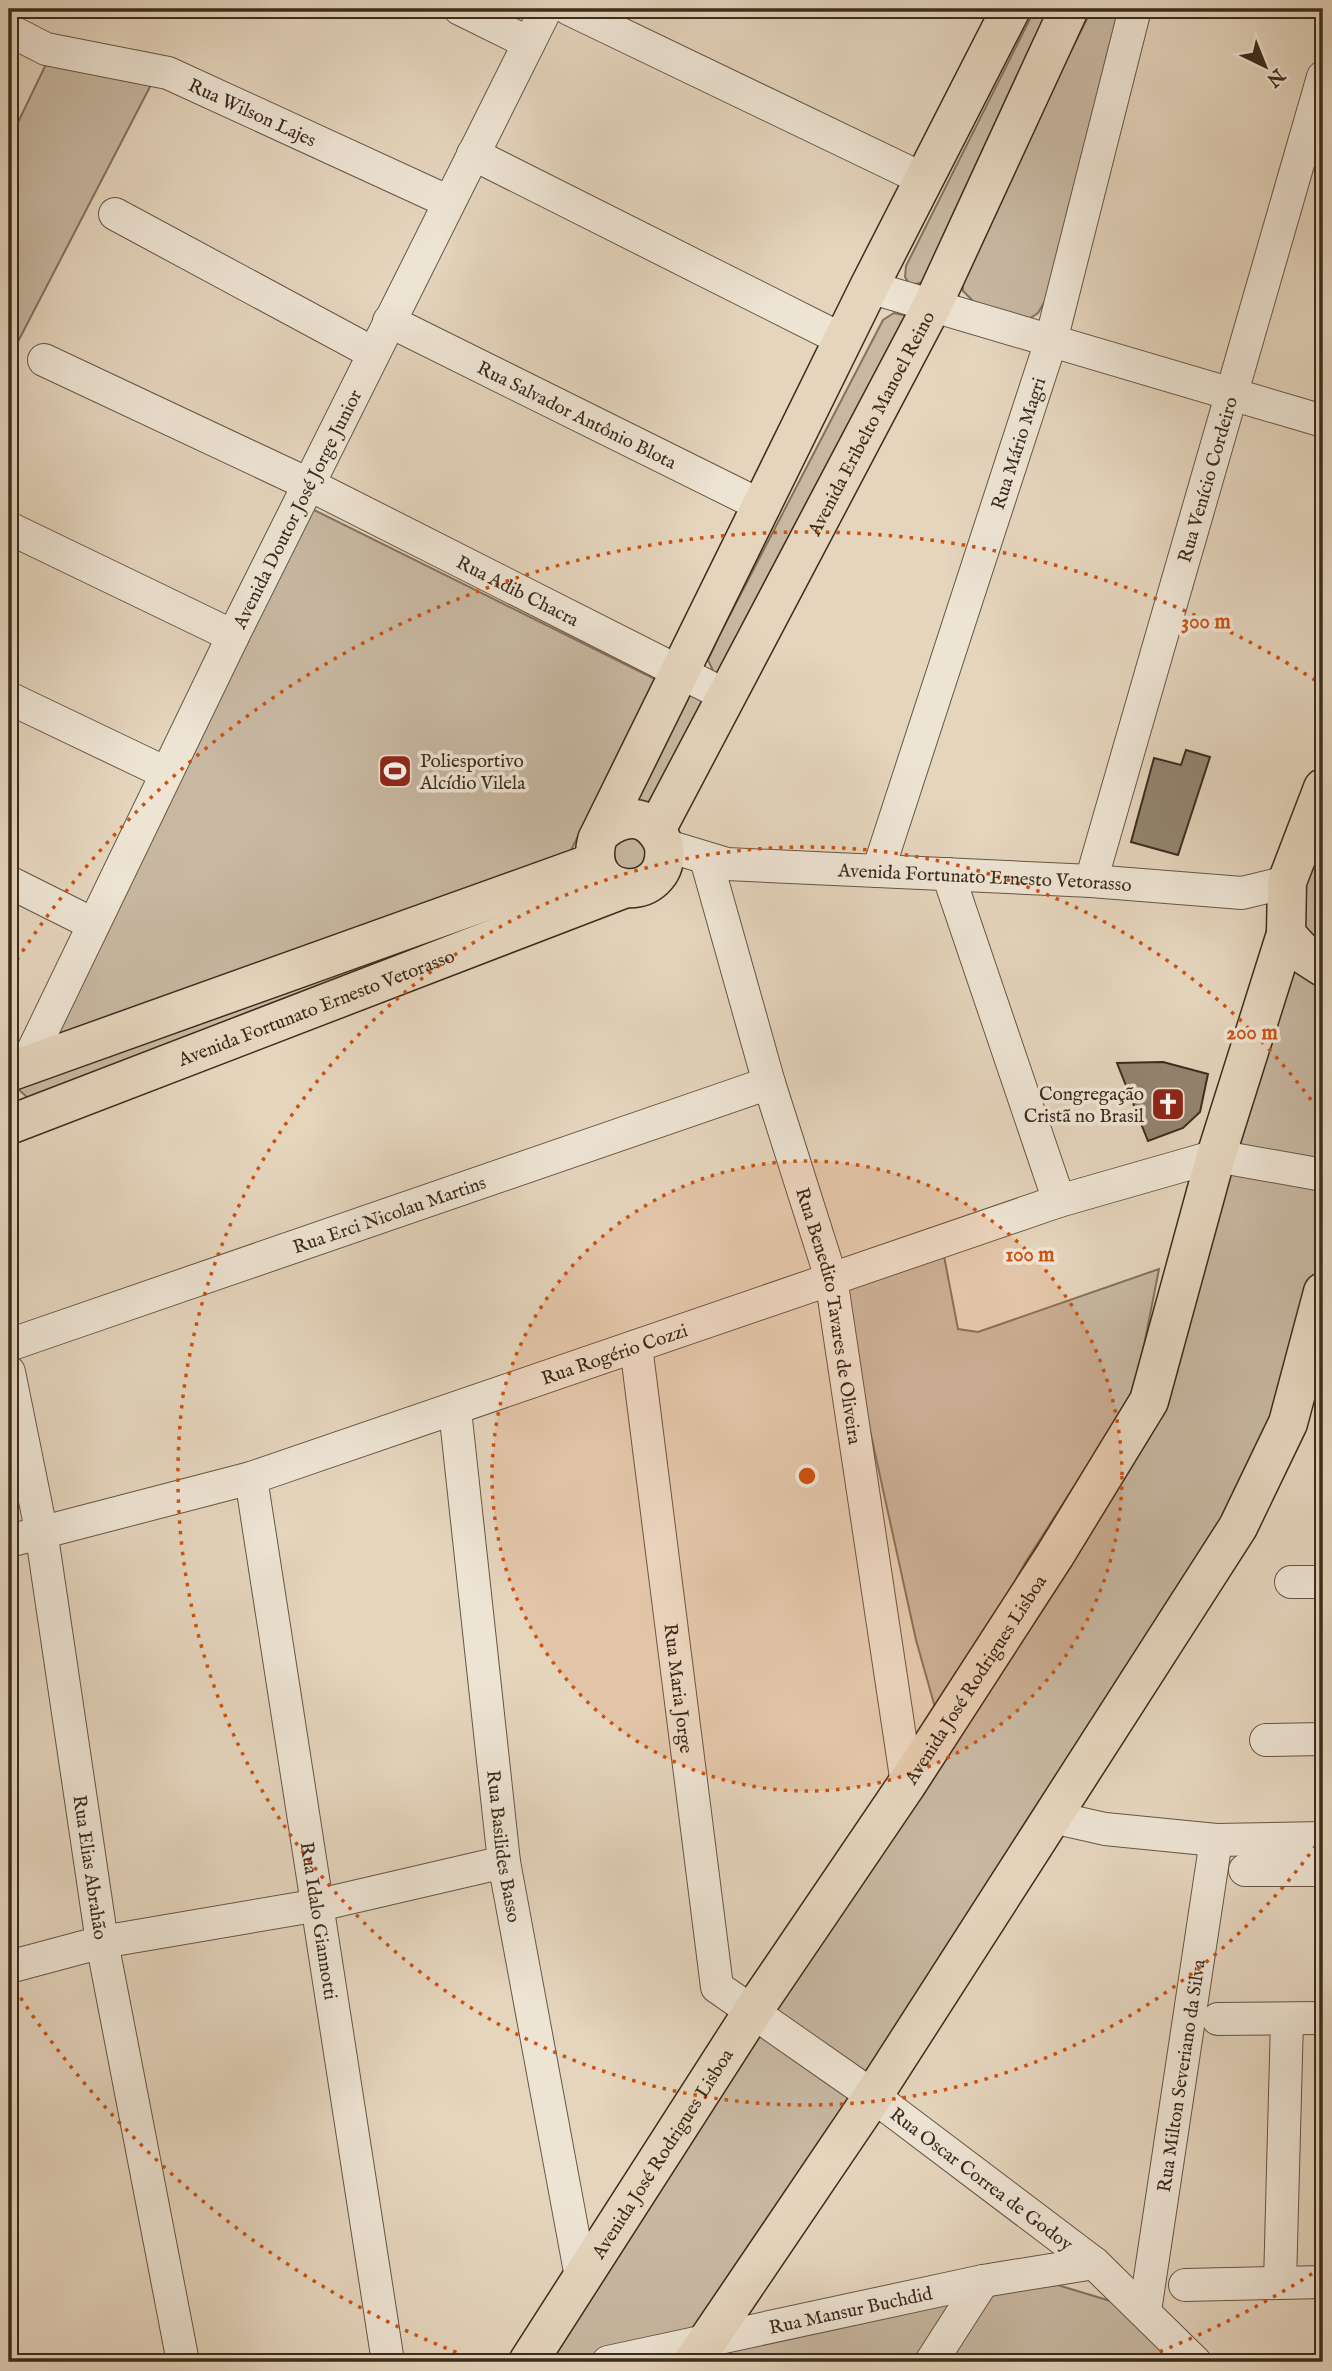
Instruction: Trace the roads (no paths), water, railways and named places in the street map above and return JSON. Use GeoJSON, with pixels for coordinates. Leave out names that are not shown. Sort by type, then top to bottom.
{"type":"FeatureCollection","features":[{"type":"Feature","properties":{"kind":"main road","name":"Avenida Eribelto Manoel Reino"},"geometry":{"type":"LineString","coordinates":[[660,838],[727,696],[932,306],[1069,9]]}},
{"type":"Feature","properties":{"kind":"main road"},"geometry":{"type":"LineString","coordinates":[[600,846],[616,821],[630,819],[644,822],[660,838],[661,867],[635,887],[601,875],[600,846],[680,674],[764,507],[869,287],[925,180],[1004,11]]}},
{"type":"Feature","properties":{"kind":"main road","name":"Avenida José Rodrigues Lisboa"},"geometry":{"type":"LineString","coordinates":[[528,2362],[753,2011],[907,1784],[1055,1555],[1149,1401],[1216,1156],[1286,929],[1287,882],[1323,788]]}},
{"type":"Feature","properties":{"kind":"main road","name":"Avenida Fortunato Ernesto Vetorasso"},"geometry":{"type":"LineString","coordinates":[[17,1070],[600,846]]}},
{"type":"Feature","properties":{"kind":"main road","name":"Avenida Fortunato Ernesto Vetorasso"},"geometry":{"type":"LineString","coordinates":[[9,1125],[635,887]]}},
{"type":"Feature","properties":{"kind":"main road"},"geometry":{"type":"LineString","coordinates":[[1286,929],[1306,956],[1323,967]]}},
{"type":"Feature","properties":{"kind":"main road"},"geometry":{"type":"LineString","coordinates":[[700,2351],[741,2319],[873,2096],[1238,1527],[1288,1423],[1323,1292]]}},
{"type":"Feature","properties":{"kind":"street"},"geometry":{"type":"LineString","coordinates":[[460,9],[528,43]]}},
{"type":"Feature","properties":{"kind":"street","name":"Avenida Doutor José Jorge Junior"},"geometry":{"type":"LineString","coordinates":[[17,1070],[51,1011],[308,484],[546,9]]}},
{"type":"Feature","properties":{"kind":"street"},"geometry":{"type":"LineString","coordinates":[[569,9],[925,180]]}},
{"type":"Feature","properties":{"kind":"street","name":"Rua Mário Magri"},"geometry":{"type":"LineString","coordinates":[[878,871],[1051,341],[1135,9]]}},
{"type":"Feature","properties":{"kind":"street","name":"Rua Wilson Lajes"},"geometry":{"type":"LineString","coordinates":[[9,30],[46,49],[168,73],[449,202]]}},
{"type":"Feature","properties":{"kind":"street","name":"Rua Venício Cordeiro"},"geometry":{"type":"LineString","coordinates":[[1091,881],[1323,77]]}},
{"type":"Feature","properties":{"kind":"street"},"geometry":{"type":"LineString","coordinates":[[473,154],[845,341]]}},
{"type":"Feature","properties":{"kind":"street"},"geometry":{"type":"LineString","coordinates":[[115,214],[373,354]]}},
{"type":"Feature","properties":{"kind":"street"},"geometry":{"type":"LineString","coordinates":[[869,287],[1323,421]]}},
{"type":"Feature","properties":{"kind":"street","name":"Rua Salvador Antônio Blota"},"geometry":{"type":"LineString","coordinates":[[389,321],[764,507]]}},
{"type":"Feature","properties":{"kind":"street","name":"Rua Adib Chacra"},"geometry":{"type":"LineString","coordinates":[[44,360],[308,484],[727,696]]}},
{"type":"Feature","properties":{"kind":"street"},"geometry":{"type":"LineString","coordinates":[[9,528],[233,636]]}},
{"type":"Feature","properties":{"kind":"street"},"geometry":{"type":"LineString","coordinates":[[9,698],[166,773]]}},
{"type":"Feature","properties":{"kind":"street","name":"Avenida Fortunato Ernesto Vetorasso"},"geometry":{"type":"LineString","coordinates":[[660,838],[713,864]]}},
{"type":"Feature","properties":{"kind":"street","name":"Avenida Fortunato Ernesto Vetorasso"},"geometry":{"type":"LineString","coordinates":[[635,887],[713,864],[1091,881],[1242,893],[1287,882]]}},
{"type":"Feature","properties":{"kind":"street","name":"Rua Benedito Tavares de Oliveira"},"geometry":{"type":"LineString","coordinates":[[713,864],[769,1083],[831,1278],[907,1784]]}},
{"type":"Feature","properties":{"kind":"street"},"geometry":{"type":"LineString","coordinates":[[948,874],[1059,1201]]}},
{"type":"Feature","properties":{"kind":"street"},"geometry":{"type":"LineString","coordinates":[[9,882],[93,924]]}},
{"type":"Feature","properties":{"kind":"street","name":"Avenida Fortunato Ernesto Vetorasso"},"geometry":{"type":"LineString","coordinates":[[1242,893],[1286,929]]}},
{"type":"Feature","properties":{"kind":"street"},"geometry":{"type":"LineString","coordinates":[[51,1011],[53,1027],[60,1037],[84,1046]]}},
{"type":"Feature","properties":{"kind":"street","name":"Rua Erci Nicolau Martins"},"geometry":{"type":"LineString","coordinates":[[9,1345],[769,1083]]}},
{"type":"Feature","properties":{"kind":"street"},"geometry":{"type":"LineString","coordinates":[[1216,1156],[1323,1175]]}},
{"type":"Feature","properties":{"kind":"street","name":"Rua Rogério Cozzi"},"geometry":{"type":"LineString","coordinates":[[9,1541],[41,1530],[251,1478],[456,1410],[1059,1201],[1216,1156]]}},
{"type":"Feature","properties":{"kind":"street","name":"Rua Maria Jorge"},"geometry":{"type":"LineString","coordinates":[[636,1346],[717,1987],[753,2011]]}},
{"type":"Feature","properties":{"kind":"street","name":"Rua Elias Abrahão"},"geometry":{"type":"LineString","coordinates":[[9,1372],[41,1530],[102,1942],[183,2362]]}},
{"type":"Feature","properties":{"kind":"street","name":"Rua Basilides Basso"},"geometry":{"type":"LineString","coordinates":[[456,1410],[504,1863],[581,2277]]}},
{"type":"Feature","properties":{"kind":"street","name":"Rua Idalo Giannotti"},"geometry":{"type":"LineString","coordinates":[[251,1478],[388,2362]]}},
{"type":"Feature","properties":{"kind":"street"},"geometry":{"type":"LineString","coordinates":[[1291,1582],[1323,1582]]}},
{"type":"Feature","properties":{"kind":"street"},"geometry":{"type":"LineString","coordinates":[[1266,1740],[1323,1739]]}},
{"type":"Feature","properties":{"kind":"street"},"geometry":{"type":"LineString","coordinates":[[1052,1817],[1105,1829],[1216,1840],[1323,1838]]}},
{"type":"Feature","properties":{"kind":"street","name":"Rua Milton Severiano da Silva"},"geometry":{"type":"LineString","coordinates":[[1145,2311],[1216,1840]]}},
{"type":"Feature","properties":{"kind":"street"},"geometry":{"type":"LineString","coordinates":[[9,1967],[102,1942],[319,1905],[504,1863]]}},
{"type":"Feature","properties":{"kind":"street"},"geometry":{"type":"LineString","coordinates":[[1245,1870],[1323,1870]]}},
{"type":"Feature","properties":{"kind":"street","name":"Rua Oscar Correa de Godoy"},"geometry":{"type":"LineString","coordinates":[[753,2011],[873,2096],[1094,2263],[1195,2362]]}},
{"type":"Feature","properties":{"kind":"street"},"geometry":{"type":"LineString","coordinates":[[1219,2020],[1323,2018]]}},
{"type":"Feature","properties":{"kind":"street"},"geometry":{"type":"LineString","coordinates":[[1280,2283],[1287,2019]]}},
{"type":"Feature","properties":{"kind":"street","name":"Rua Mansur Buchdid"},"geometry":{"type":"LineString","coordinates":[[741,2319],[1094,2263]]}},
{"type":"Feature","properties":{"kind":"street"},"geometry":{"type":"LineString","coordinates":[[931,2362],[983,2281]]}},
{"type":"Feature","properties":{"kind":"street"},"geometry":{"type":"LineString","coordinates":[[1185,2285],[1323,2282]]}},
{"type":"Feature","properties":{"kind":"street"},"geometry":{"type":"LineString","coordinates":[[608,2362],[700,2351]]}},
{"type":"Feature","properties":{"kind":"place","name":"Poliesportivo Alcídio Vilela"},"geometry":{"type":"Point","coordinates":[395,771]}},
{"type":"Feature","properties":{"kind":"place","name":"Congregação Cristã no Brasil"},"geometry":{"type":"Point","coordinates":[1168,1104]}}]}
